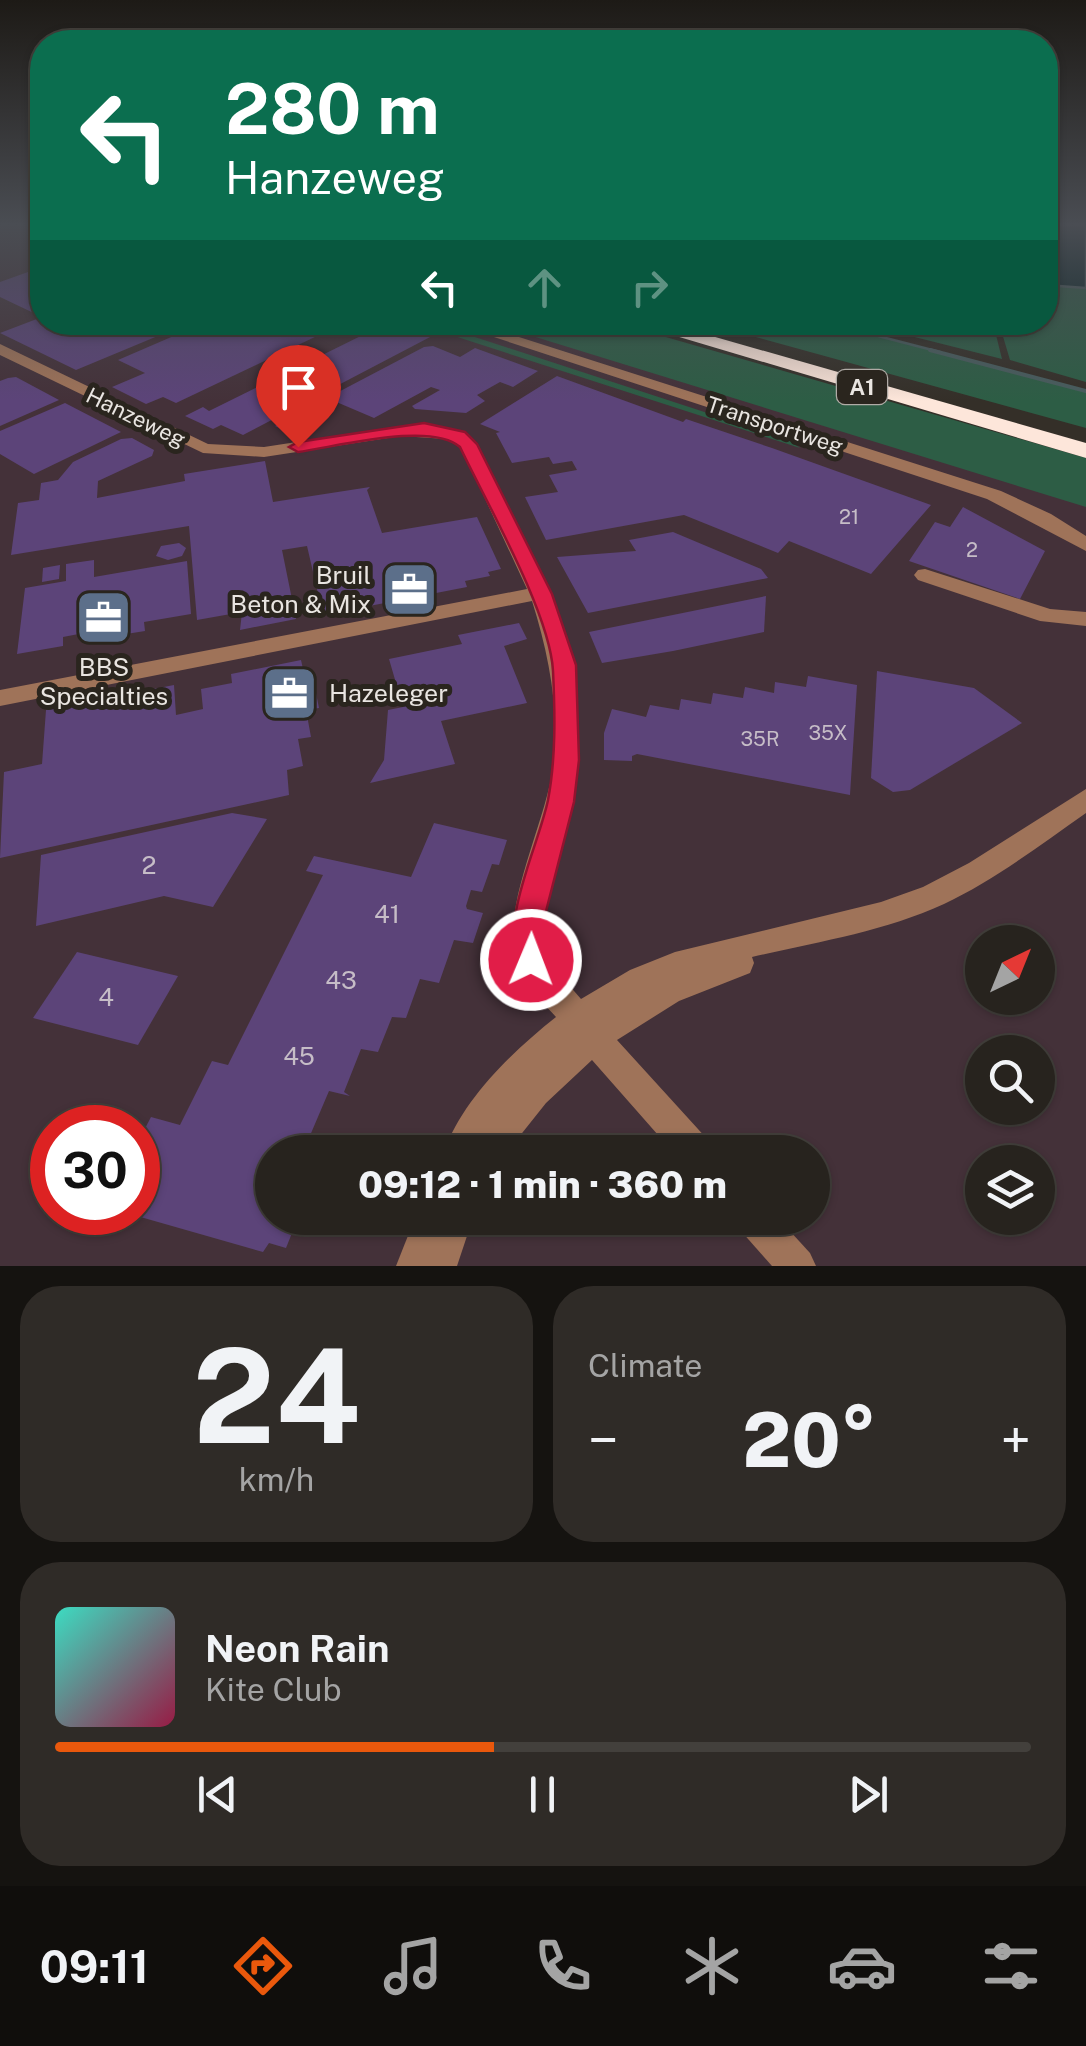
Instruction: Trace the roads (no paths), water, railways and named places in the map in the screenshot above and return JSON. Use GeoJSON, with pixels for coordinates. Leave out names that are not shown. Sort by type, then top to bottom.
{"type":"FeatureCollection","features":[{"type":"Feature","properties":{"kind":"highway","name":"A1"},"geometry":{"type":"LineString","coordinates":[[684,335],[1086,451]]}},
{"type":"Feature","properties":{"kind":"highway","name":"A1"},"geometry":{"type":"LineString","coordinates":[[726,335],[1086,438]]}},
{"type":"Feature","properties":{"kind":"street","name":"Transportweg"},"geometry":{"type":"LineString","coordinates":[[496,335],[983,491],[1035,513],[1086,545]]}},
{"type":"Feature","properties":{"kind":"street","name":"Transportweg"},"geometry":{"type":"LineString","coordinates":[[511,335],[988,486],[1086,532]]}},
{"type":"Feature","properties":{"kind":"street","name":"Hanzeweg"},"geometry":{"type":"LineString","coordinates":[[6,358],[202,448],[247,453],[424,428],[451,432],[468,444],[541,594],[564,665],[566,760],[561,802],[528,923],[531,960],[586,1029],[681,1135]]}},
{"type":"Feature","properties":{"kind":"street"},"geometry":{"type":"LineString","coordinates":[[925,574],[1048,616],[1086,619]]}},
{"type":"Feature","properties":{"kind":"street"},"geometry":{"type":"LineString","coordinates":[[0,698],[541,594]]}},
{"type":"Feature","properties":{"kind":"street"},"geometry":{"type":"LineString","coordinates":[[499,1135],[586,1029],[636,983],[674,966],[864,919],[936,894],[1086,799]]}},
{"type":"Feature","properties":{"kind":"street"},"geometry":{"type":"LineString","coordinates":[[472,1135],[522,1069],[586,1029],[634,1011],[700,976],[896,924],[950,903],[1086,816]]}},
{"type":"Feature","properties":{"kind":"street"},"geometry":{"type":"LineString","coordinates":[[415,1266],[427,1235]]}},
{"type":"Feature","properties":{"kind":"street"},"geometry":{"type":"LineString","coordinates":[[438,1266],[449,1235]]}},
{"type":"Feature","properties":{"kind":"street"},"geometry":{"type":"LineString","coordinates":[[769,1235],[797,1266]]}},
{"type":"Feature","properties":{"kind":"water"},"geometry":{"type":"Polygon","coordinates":[[[1058,283],[1086,283],[1086,288],[1058,286],[1058,283]]]}},
{"type":"Feature","properties":{"kind":"waterway"},"geometry":{"type":"LineString","coordinates":[[874,335],[940,352]]}},
{"type":"Feature","properties":{"kind":"waterway"},"geometry":{"type":"LineString","coordinates":[[930,350],[1086,391]]}},
{"type":"Feature","properties":{"kind":"place","name":"Bruil Beton & Mix"},"geometry":{"type":"Point","coordinates":[410,589]}},
{"type":"Feature","properties":{"kind":"place","name":"BBS Specialties"},"geometry":{"type":"Point","coordinates":[104,618]}},
{"type":"Feature","properties":{"kind":"place","name":"Hazeleger"},"geometry":{"type":"Point","coordinates":[290,693]}}]}
